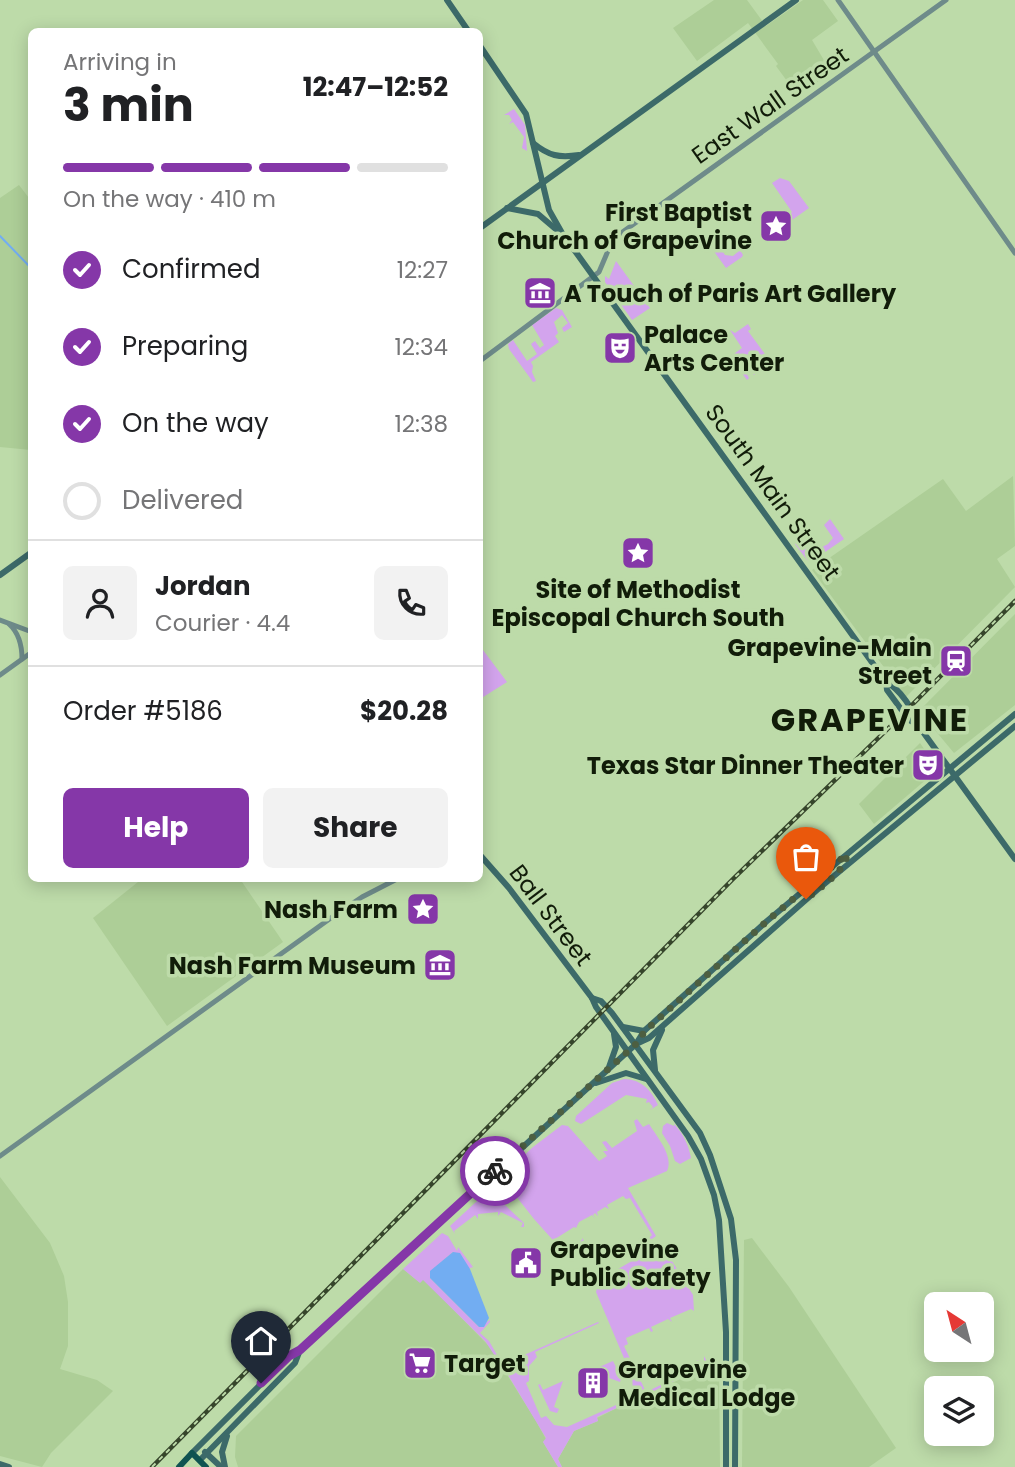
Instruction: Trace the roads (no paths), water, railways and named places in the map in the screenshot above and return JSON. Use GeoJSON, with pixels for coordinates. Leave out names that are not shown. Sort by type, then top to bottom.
{"type":"FeatureCollection","features":[{"type":"Feature","properties":{"kind":"main road"},"geometry":{"type":"LineString","coordinates":[[447,0],[464,28]]}},
{"type":"Feature","properties":{"kind":"main road"},"geometry":{"type":"LineString","coordinates":[[483,226],[796,0]]}},
{"type":"Feature","properties":{"kind":"main road","name":"South Main Street"},"geometry":{"type":"LineString","coordinates":[[483,50],[526,114],[549,210],[562,233],[886,682],[893,686],[915,715],[918,725],[1015,859]]}},
{"type":"Feature","properties":{"kind":"main road"},"geometry":{"type":"LineString","coordinates":[[533,142],[551,156],[564,158],[580,155]]}},
{"type":"Feature","properties":{"kind":"main road"},"geometry":{"type":"LineString","coordinates":[[508,208],[538,214],[562,233]]}},
{"type":"Feature","properties":{"kind":"main road"},"geometry":{"type":"LineString","coordinates":[[0,575],[28,555]]}},
{"type":"Feature","properties":{"kind":"main road"},"geometry":{"type":"LineString","coordinates":[[179,1467],[289,1356],[300,1350],[628,1052],[645,1031],[737,948],[1015,714]]}},
{"type":"Feature","properties":{"kind":"main road"},"geometry":{"type":"LineString","coordinates":[[636,1044],[649,1038],[671,1020],[831,878],[1015,726]]}},
{"type":"Feature","properties":{"kind":"main road"},"geometry":{"type":"LineString","coordinates":[[831,878],[846,860],[847,854]]}},
{"type":"Feature","properties":{"kind":"main road","name":"Ball Street"},"geometry":{"type":"LineString","coordinates":[[483,858],[509,888],[592,998],[695,1147],[714,1195],[719,1220],[726,1467]]}},
{"type":"Feature","properties":{"kind":"main road"},"geometry":{"type":"LineString","coordinates":[[716,978],[737,948]]}},
{"type":"Feature","properties":{"kind":"main road","name":"Ball Street"},"geometry":{"type":"LineString","coordinates":[[592,998],[601,1001],[623,1027],[705,1142],[729,1212],[736,1260],[735,1467]]}},
{"type":"Feature","properties":{"kind":"main road"},"geometry":{"type":"LineString","coordinates":[[655,1072],[654,1044],[671,1020]]}},
{"type":"Feature","properties":{"kind":"main road"},"geometry":{"type":"LineString","coordinates":[[623,1027],[645,1031]]}},
{"type":"Feature","properties":{"kind":"main road"},"geometry":{"type":"LineString","coordinates":[[609,1069],[616,1045],[612,1029]]}},
{"type":"Feature","properties":{"kind":"main road"},"geometry":{"type":"LineString","coordinates":[[591,1085],[626,1073],[647,1079]]}},
{"type":"Feature","properties":{"kind":"main road"},"geometry":{"type":"LineString","coordinates":[[194,1467],[295,1363],[300,1350]]}},
{"type":"Feature","properties":{"kind":"main road"},"geometry":{"type":"LineString","coordinates":[[725,1368],[735,1368]]}},
{"type":"Feature","properties":{"kind":"main road"},"geometry":{"type":"LineString","coordinates":[[726,1429],[735,1429]]}},
{"type":"Feature","properties":{"kind":"main road"},"geometry":{"type":"LineString","coordinates":[[223,1467],[223,1444],[230,1430]]}},
{"type":"Feature","properties":{"kind":"main road"},"geometry":{"type":"LineString","coordinates":[[199,1447],[223,1467]]}},
{"type":"Feature","properties":{"kind":"main road"},"geometry":{"type":"LineString","coordinates":[[192,1453],[206,1467]]}},
{"type":"Feature","properties":{"kind":"main road"},"geometry":{"type":"LineString","coordinates":[[0,1464],[9,1467]]}},
{"type":"Feature","properties":{"kind":"street"},"geometry":{"type":"LineString","coordinates":[[838,0],[1015,253]]}},
{"type":"Feature","properties":{"kind":"street","name":"East Wall Street"},"geometry":{"type":"LineString","coordinates":[[592,277],[599,272],[613,239],[946,0]]}},
{"type":"Feature","properties":{"kind":"street"},"geometry":{"type":"LineString","coordinates":[[483,359],[592,277]]}},
{"type":"Feature","properties":{"kind":"street"},"geometry":{"type":"LineString","coordinates":[[0,620],[28,631]]}},
{"type":"Feature","properties":{"kind":"street"},"geometry":{"type":"LineString","coordinates":[[9,624],[20,641],[22,659]]}},
{"type":"Feature","properties":{"kind":"street"},"geometry":{"type":"LineString","coordinates":[[0,676],[28,655]]}},
{"type":"Feature","properties":{"kind":"street"},"geometry":{"type":"LineString","coordinates":[[0,1156],[335,915],[392,882]]}},
{"type":"Feature","properties":{"kind":"water"},"geometry":{"type":"Polygon","coordinates":[[[453,1252],[460,1253],[470,1269],[489,1318],[484,1327],[479,1327],[430,1278],[430,1271],[453,1252]]]}},
{"type":"Feature","properties":{"kind":"waterway"},"geometry":{"type":"LineString","coordinates":[[0,236],[28,265]]}},
{"type":"Feature","properties":{"kind":"railway"},"geometry":{"type":"LineString","coordinates":[[152,1467],[733,879],[1015,601]]}},
{"type":"Feature","properties":{"kind":"railway"},"geometry":{"type":"LineString","coordinates":[[786,871],[825,840]]}},
{"type":"Feature","properties":{"kind":"place","name":"First Baptist Church of Grapevine"},"geometry":{"type":"Point","coordinates":[776,226]}},
{"type":"Feature","properties":{"kind":"place","name":"A Touch of Paris Art Gallery"},"geometry":{"type":"Point","coordinates":[540,293]}},
{"type":"Feature","properties":{"kind":"place","name":"Palace Arts Center"},"geometry":{"type":"Point","coordinates":[620,348]}},
{"type":"Feature","properties":{"kind":"place","name":"Site of Methodist Episcopal Church South"},"geometry":{"type":"Point","coordinates":[638,553]}},
{"type":"Feature","properties":{"kind":"place","name":"Grapevine-Main Street"},"geometry":{"type":"Point","coordinates":[956,661]}},
{"type":"Feature","properties":{"kind":"place","name":"Texas Star Dinner Theater"},"geometry":{"type":"Point","coordinates":[928,765]}},
{"type":"Feature","properties":{"kind":"place","name":"Nash Farm"},"geometry":{"type":"Point","coordinates":[423,909]}},
{"type":"Feature","properties":{"kind":"place","name":"Nash Farm Museum"},"geometry":{"type":"Point","coordinates":[440,965]}},
{"type":"Feature","properties":{"kind":"place","name":"Grapevine Public Safety"},"geometry":{"type":"Point","coordinates":[526,1263]}},
{"type":"Feature","properties":{"kind":"place","name":"Target"},"geometry":{"type":"Point","coordinates":[420,1363]}},
{"type":"Feature","properties":{"kind":"place","name":"Grapevine Medical Lodge"},"geometry":{"type":"Point","coordinates":[593,1383]}},
{"type":"Feature","properties":{"kind":"district","name":"GRAPEVINE"},"geometry":{"type":"Point","coordinates":[870,719]}}]}
